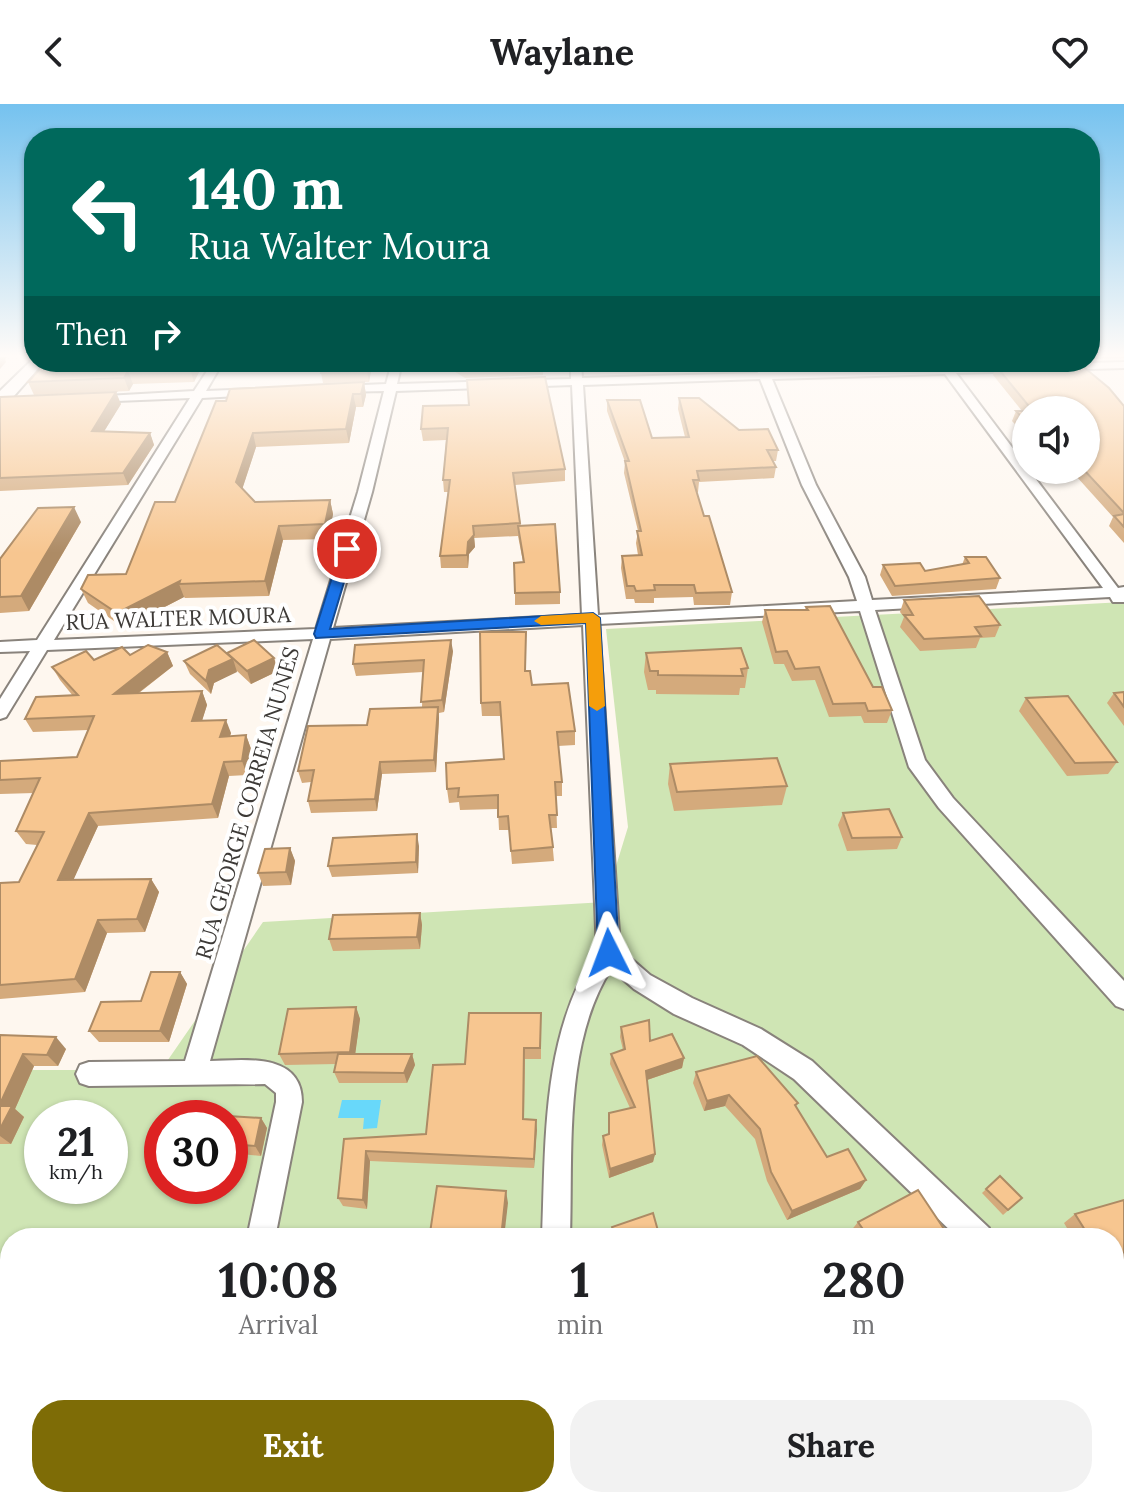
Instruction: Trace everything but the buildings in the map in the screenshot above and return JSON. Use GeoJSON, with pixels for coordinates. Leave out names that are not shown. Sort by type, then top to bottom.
{"type":"FeatureCollection","features":[{"type":"Feature","properties":{"kind":"street"},"geometry":{"type":"LineString","coordinates":[[0,713],[181,423]]}},
{"type":"Feature","properties":{"kind":"street","name":"RUA GEORGE CORREIA NUNES"},"geometry":{"type":"LineString","coordinates":[[194,1073],[365,492],[382,423]]}},
{"type":"Feature","properties":{"kind":"street"},"geometry":{"type":"LineString","coordinates":[[557,1228],[564,1080],[583,992],[609,953],[593,618],[580,423]]}},
{"type":"Feature","properties":{"kind":"street"},"geometry":{"type":"LineString","coordinates":[[784,423],[809,485],[857,577],[916,762],[946,803],[1124,998]]}},
{"type":"Feature","properties":{"kind":"street"},"geometry":{"type":"LineString","coordinates":[[988,423],[1121,597]]}},
{"type":"Feature","properties":{"kind":"street","name":"RUA WALTER MOURA"},"geometry":{"type":"LineString","coordinates":[[0,647],[321,634],[593,618],[1121,597]]}},
{"type":"Feature","properties":{"kind":"street"},"geometry":{"type":"LineString","coordinates":[[609,953],[642,982],[683,1006],[752,1037],[803,1070],[969,1228]]}},
{"type":"Feature","properties":{"kind":"street"},"geometry":{"type":"LineString","coordinates":[[89,1074],[268,1072],[281,1079],[290,1094],[263,1228]]}},
{"type":"Feature","properties":{"kind":"green space"},"geometry":{"type":"Polygon","coordinates":[[[1124,602],[1124,1228],[0,1228],[0,1070],[161,1070],[263,922],[605,902],[628,827],[606,629],[1124,602]]]}},
{"type":"Feature","properties":{"kind":"water"},"geometry":{"type":"Polygon","coordinates":[[[342,1100],[381,1100],[377,1128],[363,1129],[364,1118],[338,1118],[342,1100]]]}},
{"type":"Feature","properties":{"kind":"slow traffic"},"geometry":{"type":"LineString","coordinates":[[541,621],[593,618],[597,706]]}},
{"type":"Feature","properties":{"kind":"route"},"geometry":{"type":"LineString","coordinates":[[347,549],[321,634],[593,618],[609,953]]}}]}
